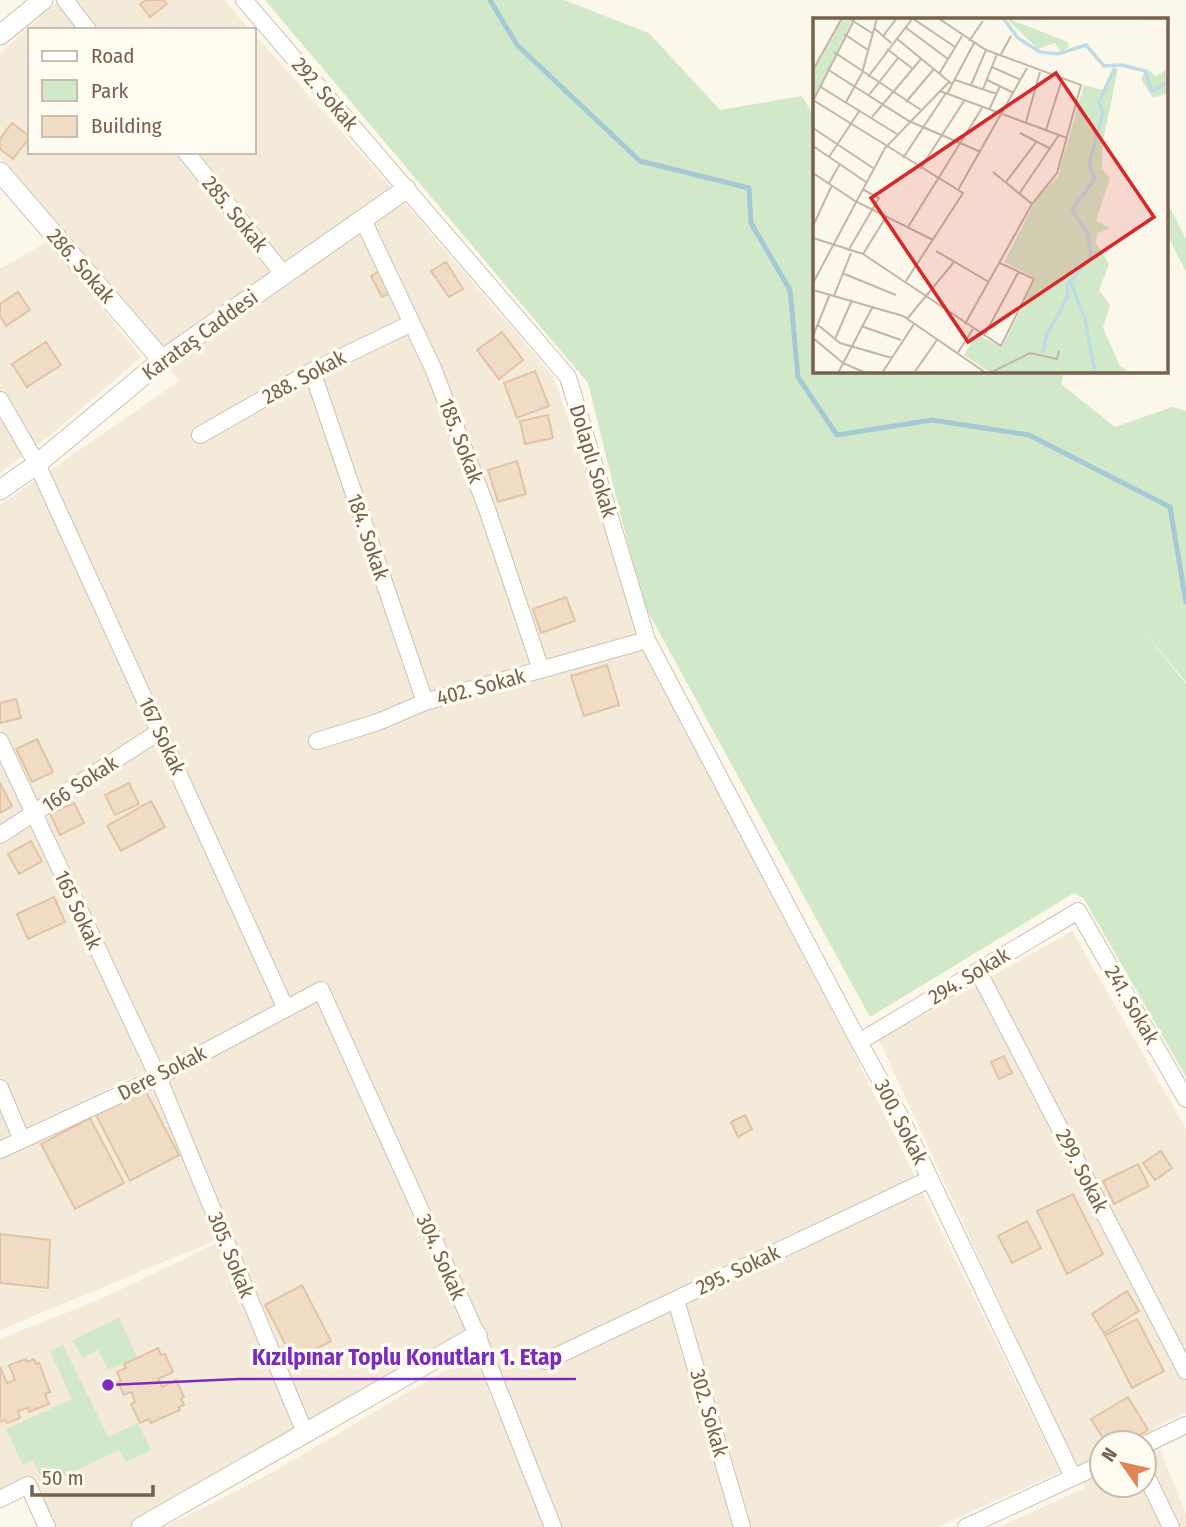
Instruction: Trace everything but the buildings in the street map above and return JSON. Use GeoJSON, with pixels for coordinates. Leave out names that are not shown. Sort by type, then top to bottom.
{"type":"FeatureCollection","features":[{"type":"Feature","properties":{"kind":"street"},"geometry":{"type":"LineString","coordinates":[[0,36],[43,0]]}},
{"type":"Feature","properties":{"kind":"street"},"geometry":{"type":"LineString","coordinates":[[65,0],[86,28]]}},
{"type":"Feature","properties":{"kind":"street","name":"292. Sokak"},"geometry":{"type":"LineString","coordinates":[[244,0],[406,189]]}},
{"type":"Feature","properties":{"kind":"street","name":"285. Sokak"},"geometry":{"type":"LineString","coordinates":[[188,154],[284,275]]}},
{"type":"Feature","properties":{"kind":"street","name":"286. Sokak"},"geometry":{"type":"LineString","coordinates":[[0,172],[162,360]]}},
{"type":"Feature","properties":{"kind":"street","name":"Karataş Caddesi"},"geometry":{"type":"LineString","coordinates":[[0,491],[37,464],[162,360],[406,189]]}},
{"type":"Feature","properties":{"kind":"street","name":"Dolaplı Sokak"},"geometry":{"type":"LineString","coordinates":[[406,189],[568,377],[647,640],[716,773]]}},
{"type":"Feature","properties":{"kind":"street","name":"185. Sokak"},"geometry":{"type":"LineString","coordinates":[[363,220],[433,368],[482,496],[541,670]]}},
{"type":"Feature","properties":{"kind":"street","name":"288. Sokak"},"geometry":{"type":"LineString","coordinates":[[200,435],[312,371],[410,324]]}},
{"type":"Feature","properties":{"kind":"street","name":"184. Sokak"},"geometry":{"type":"LineString","coordinates":[[312,371],[425,702]]}},
{"type":"Feature","properties":{"kind":"street","name":"167 Sokak"},"geometry":{"type":"LineString","coordinates":[[0,400],[37,464],[286,1009]]}},
{"type":"Feature","properties":{"kind":"street","name":"402. Sokak"},"geometry":{"type":"LineString","coordinates":[[317,741],[378,722],[425,702],[647,640]]}},
{"type":"Feature","properties":{"kind":"street","name":"166 Sokak"},"geometry":{"type":"LineString","coordinates":[[0,835],[160,731]]}},
{"type":"Feature","properties":{"kind":"street","name":"165 Sokak"},"geometry":{"type":"LineString","coordinates":[[0,741],[158,1077]]}},
{"type":"Feature","properties":{"kind":"street","name":"300. Sokak"},"geometry":{"type":"LineString","coordinates":[[716,773],[899,1114],[1073,1477]]}},
{"type":"Feature","properties":{"kind":"street","name":"294. Sokak"},"geometry":{"type":"LineString","coordinates":[[859,1042],[1078,911]]}},
{"type":"Feature","properties":{"kind":"street","name":"241. Sokak"},"geometry":{"type":"LineString","coordinates":[[1078,911],[1186,1099]]}},
{"type":"Feature","properties":{"kind":"street","name":"299. Sokak"},"geometry":{"type":"LineString","coordinates":[[978,971],[1186,1371]]}},
{"type":"Feature","properties":{"kind":"street","name":"Dere Sokak"},"geometry":{"type":"LineString","coordinates":[[0,1150],[158,1077],[321,990]]}},
{"type":"Feature","properties":{"kind":"street","name":"304. Sokak"},"geometry":{"type":"LineString","coordinates":[[321,990],[477,1335],[553,1527]]}},
{"type":"Feature","properties":{"kind":"street","name":"305. Sokak"},"geometry":{"type":"LineString","coordinates":[[158,1077],[305,1433]]}},
{"type":"Feature","properties":{"kind":"street"},"geometry":{"type":"LineString","coordinates":[[0,1088],[22,1140]]}},
{"type":"Feature","properties":{"kind":"street","name":"295. Sokak"},"geometry":{"type":"LineString","coordinates":[[546,1361],[930,1179]]}},
{"type":"Feature","properties":{"kind":"street","name":"302. Sokak"},"geometry":{"type":"LineString","coordinates":[[676,1300],[742,1527]]}},
{"type":"Feature","properties":{"kind":"street"},"geometry":{"type":"LineString","coordinates":[[141,1527],[163,1521],[305,1433],[477,1335]]}},
{"type":"Feature","properties":{"kind":"street"},"geometry":{"type":"LineString","coordinates":[[1158,1438],[1186,1425]]}},
{"type":"Feature","properties":{"kind":"street"},"geometry":{"type":"LineString","coordinates":[[966,1527],[1088,1470]]}},
{"type":"Feature","properties":{"kind":"street"},"geometry":{"type":"LineString","coordinates":[[0,1499],[28,1485],[47,1527]]}},
{"type":"Feature","properties":{"kind":"street"},"geometry":{"type":"LineString","coordinates":[[1158,1499],[1171,1527]]}},
{"type":"Feature","properties":{"kind":"shaded area"},"geometry":{"type":"Polygon","coordinates":[[[60,0],[224,0],[248,28],[28,28],[60,0]]]}},
{"type":"Feature","properties":{"kind":"shaded area"},"geometry":{"type":"Polygon","coordinates":[[[28,28],[28,154],[256,154],[256,36],[389,185],[553,376],[647,640],[711,779],[851,1047],[1060,1472],[937,1527],[165,1527],[264,1477],[490,1344],[323,988],[288,1004],[164,722],[34,805],[0,729],[0,505],[179,381],[0,157],[0,53],[28,28]]]}},
{"type":"Feature","properties":{"kind":"shaded area"},"geometry":{"type":"Polygon","coordinates":[[[48,241],[141,357],[47,438],[0,473],[0,269],[48,241]]]}},
{"type":"Feature","properties":{"kind":"shaded area"},"geometry":{"type":"Polygon","coordinates":[[[153,743],[281,1007],[0,1140],[0,746],[33,814],[153,743]]]}},
{"type":"Feature","properties":{"kind":"shaded area"},"geometry":{"type":"Polygon","coordinates":[[[1072,931],[1186,1129],[1186,1413],[1152,1429],[1088,1429],[1088,1499],[1158,1499],[1158,1444],[1186,1514],[1186,1527],[999,1527],[1085,1488],[879,1040],[1072,931]]]}},
{"type":"Feature","properties":{"kind":"shaded area"},"geometry":{"type":"Polygon","coordinates":[[[319,994],[474,1334],[307,1426],[159,1078],[319,994]]]}},
{"type":"Feature","properties":{"kind":"shaded area"},"geometry":{"type":"Polygon","coordinates":[[[157,1079],[221,1238],[0,1330],[0,1153],[157,1079]]]}},
{"type":"Feature","properties":{"kind":"shaded area"},"geometry":{"type":"Polygon","coordinates":[[[223,1240],[302,1432],[138,1527],[50,1527],[29,1482],[0,1497],[0,1339],[103,1298],[223,1240]]]}},
{"type":"Feature","properties":{"kind":"green space"},"geometry":{"type":"Polygon","coordinates":[[[265,0],[564,0],[649,33],[720,110],[802,96],[813,115],[813,373],[1064,373],[1061,384],[1115,427],[1172,407],[1186,411],[1186,682],[1142,629],[1186,684],[1186,1077],[1084,899],[1074,893],[870,1017],[642,601],[588,383],[265,0]]]}},
{"type":"Feature","properties":{"kind":"green space"},"geometry":{"type":"Polygon","coordinates":[[[1168,204],[1186,239],[1186,272],[1168,236],[1168,204]]]}},
{"type":"Feature","properties":{"kind":"green space"},"geometry":{"type":"Polygon","coordinates":[[[119,1318],[137,1357],[108,1370],[98,1350],[82,1358],[73,1340],[119,1318]]]}},
{"type":"Feature","properties":{"kind":"green space"},"geometry":{"type":"Polygon","coordinates":[[[63,1345],[108,1437],[138,1423],[151,1450],[126,1462],[119,1450],[45,1485],[33,1460],[23,1465],[6,1429],[72,1399],[50,1351],[63,1345]]]}},
{"type":"Feature","properties":{"kind":"waterway"},"geometry":{"type":"LineString","coordinates":[[490,0],[517,45],[640,161],[749,188],[751,223],[790,290],[798,377],[837,435],[932,420],[1029,435],[1170,507],[1186,602]]}},
{"type":"Feature","properties":{"kind":"place","name":"Kızılpınar Toplu Konutları 1. Etap"},"geometry":{"type":"Point","coordinates":[108,1385]}}]}
